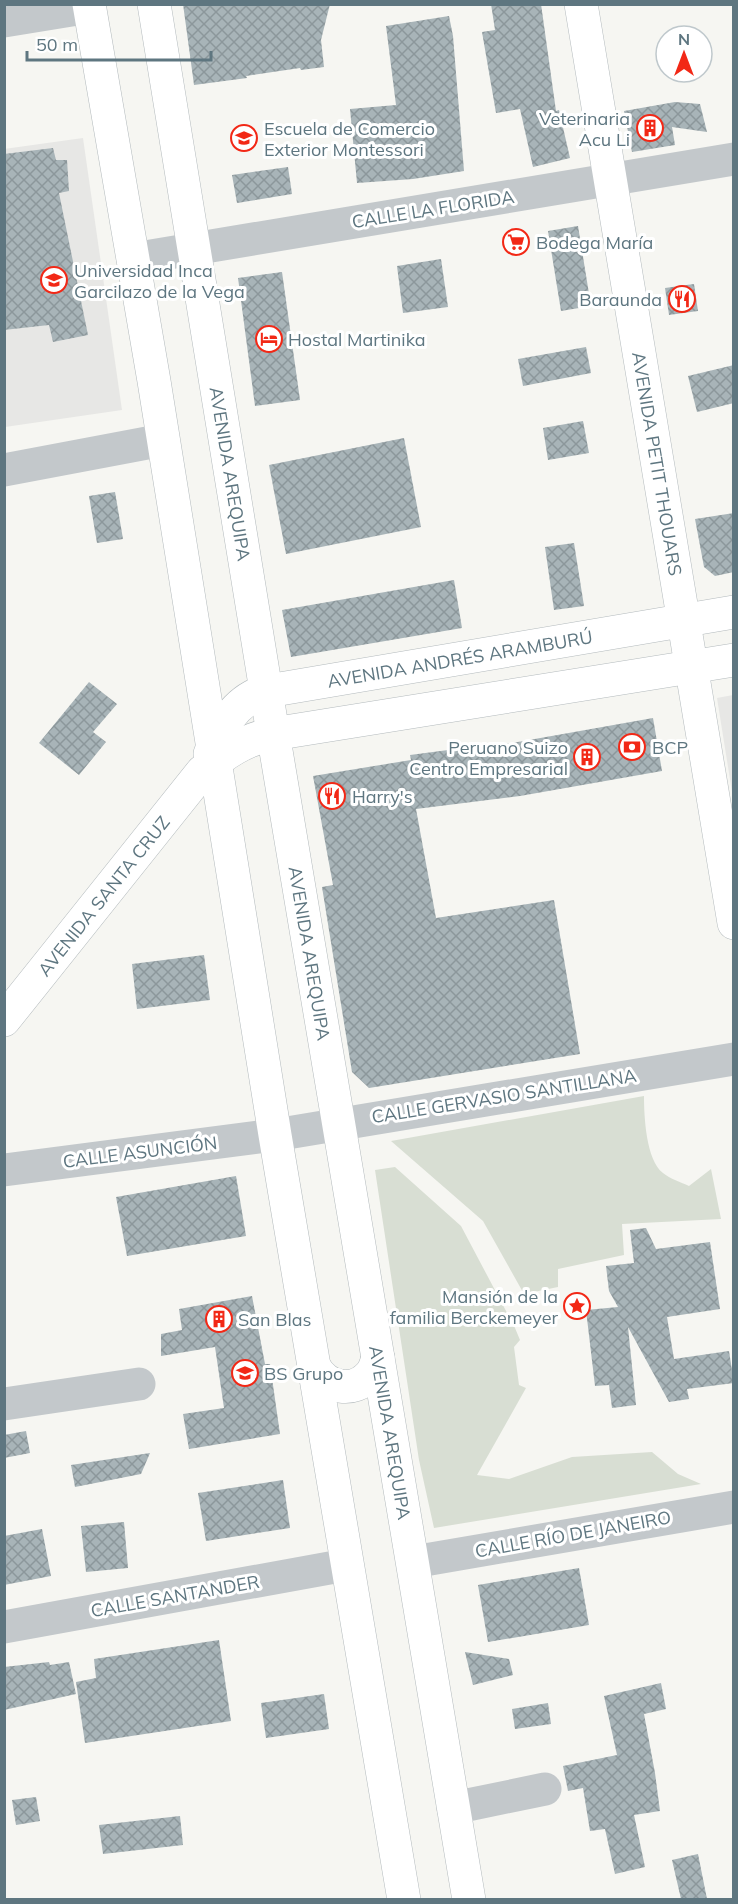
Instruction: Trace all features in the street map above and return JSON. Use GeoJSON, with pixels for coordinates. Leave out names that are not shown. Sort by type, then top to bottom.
{"type":"FeatureCollection","features":[{"type":"Feature","properties":{"kind":"main road","name":"AVENIDA PETIT THOUARS"},"geometry":{"type":"LineString","coordinates":[[581,4],[734,923]]}},
{"type":"Feature","properties":{"kind":"main road"},"geometry":{"type":"LineString","coordinates":[[90,6],[164,440],[210,761],[404,1899]]}},
{"type":"Feature","properties":{"kind":"main road","name":"AVENIDA AREQUIPA"},"geometry":{"type":"LineString","coordinates":[[157,8],[273,734],[469,1899]]}},
{"type":"Feature","properties":{"kind":"main road","name":"AVENIDA ANDRÉS ARAMBURÚ"},"geometry":{"type":"LineString","coordinates":[[210,761],[222,730],[236,708],[248,697],[267,690],[734,612]]}},
{"type":"Feature","properties":{"kind":"main road"},"geometry":{"type":"LineString","coordinates":[[210,761],[240,745],[273,734],[734,660]]}},
{"type":"Feature","properties":{"kind":"main road","name":"AVENIDA SANTA CRUZ"},"geometry":{"type":"LineString","coordinates":[[4,1020],[210,761]]}},
{"type":"Feature","properties":{"kind":"main road"},"geometry":{"type":"LineString","coordinates":[[315,1368],[326,1381],[347,1388],[358,1385],[372,1374],[378,1358]]}},
{"type":"Feature","properties":{"kind":"street"},"geometry":{"type":"LineString","coordinates":[[4,21],[90,6]]}},
{"type":"Feature","properties":{"kind":"street","name":"CALLE LA FLORIDA"},"geometry":{"type":"LineString","coordinates":[[133,259],[734,159]]}},
{"type":"Feature","properties":{"kind":"street"},"geometry":{"type":"LineString","coordinates":[[4,470],[164,440]]}},
{"type":"Feature","properties":{"kind":"street","name":"CALLE GERVASIO SANTILLANA"},"geometry":{"type":"LineString","coordinates":[[275,1135],[734,1059]]}},
{"type":"Feature","properties":{"kind":"street","name":"CALLE ASUNCIÓN"},"geometry":{"type":"LineString","coordinates":[[4,1170],[275,1135]]}},
{"type":"Feature","properties":{"kind":"street"},"geometry":{"type":"LineString","coordinates":[[4,1404],[139,1384]]}},
{"type":"Feature","properties":{"kind":"street","name":"CALLE RÍO DE JANEIRO"},"geometry":{"type":"LineString","coordinates":[[412,1562],[734,1507]]}},
{"type":"Feature","properties":{"kind":"street","name":"CALLE SANTANDER"},"geometry":{"type":"LineString","coordinates":[[4,1627],[346,1564]]}},
{"type":"Feature","properties":{"kind":"street"},"geometry":{"type":"LineString","coordinates":[[453,1808],[545,1789]]}},
{"type":"Feature","properties":{"kind":"shaded area","name":"Universidad Inca Garcilazo de la Vega"},"geometry":{"type":"Polygon","coordinates":[[[83,138],[122,410],[5,427],[4,149],[83,138]]]}},
{"type":"Feature","properties":{"kind":"shaded area"},"geometry":{"type":"Polygon","coordinates":[[[734,695],[733,798],[717,698],[734,695]]]}},
{"type":"Feature","properties":{"kind":"shaded area"},"geometry":{"type":"Polygon","coordinates":[[[644,1096],[647,1137],[657,1167],[669,1177],[689,1186],[711,1169],[721,1219],[622,1224],[624,1255],[558,1269],[558,1287],[524,1294],[483,1221],[391,1141],[644,1096]]]}},
{"type":"Feature","properties":{"kind":"shaded area"},"geometry":{"type":"Polygon","coordinates":[[[395,1167],[461,1226],[520,1340],[514,1347],[519,1385],[526,1388],[477,1475],[509,1479],[572,1457],[652,1452],[678,1474],[701,1484],[434,1528],[419,1460],[375,1170],[395,1167]]]}},
{"type":"Feature","properties":{"kind":"building"},"geometry":{"type":"Polygon","coordinates":[[[183,4],[330,4],[321,40],[324,67],[301,70],[300,68],[194,85],[183,4]]]}},
{"type":"Feature","properties":{"kind":"building"},"geometry":{"type":"Polygon","coordinates":[[[491,4],[541,4],[556,111],[559,110],[570,158],[533,167],[520,109],[496,113],[482,32],[495,30],[491,4]]]}},
{"type":"Feature","properties":{"kind":"building"},"geometry":{"type":"Polygon","coordinates":[[[449,16],[453,36],[464,171],[413,179],[357,183],[350,109],[396,105],[386,26],[449,16]]]}},
{"type":"Feature","properties":{"kind":"building","name":"Veterinaria Acu Li"},"geometry":{"type":"Polygon","coordinates":[[[675,102],[700,104],[707,132],[672,127],[675,145],[632,152],[624,111],[675,102]]]}},
{"type":"Feature","properties":{"kind":"building"},"geometry":{"type":"Polygon","coordinates":[[[53,148],[56,160],[67,160],[69,191],[59,193],[88,335],[53,342],[49,325],[4,330],[4,154],[53,148]]]}},
{"type":"Feature","properties":{"kind":"building"},"geometry":{"type":"Polygon","coordinates":[[[288,167],[292,194],[237,203],[232,175],[288,167]]]}},
{"type":"Feature","properties":{"kind":"building"},"geometry":{"type":"Polygon","coordinates":[[[578,226],[591,306],[561,311],[548,231],[578,226]]]}},
{"type":"Feature","properties":{"kind":"building"},"geometry":{"type":"Polygon","coordinates":[[[441,259],[448,307],[403,313],[397,266],[441,259]]]}},
{"type":"Feature","properties":{"kind":"building","name":"Hostal Martinika"},"geometry":{"type":"Polygon","coordinates":[[[282,272],[300,400],[255,406],[238,278],[282,272]]]}},
{"type":"Feature","properties":{"kind":"building","name":"Baraunda"},"geometry":{"type":"Polygon","coordinates":[[[694,284],[698,311],[669,315],[665,288],[694,284]]]}},
{"type":"Feature","properties":{"kind":"building"},"geometry":{"type":"Polygon","coordinates":[[[586,347],[591,373],[523,386],[518,359],[586,347]]]}},
{"type":"Feature","properties":{"kind":"building"},"geometry":{"type":"Polygon","coordinates":[[[734,365],[734,403],[697,412],[688,376],[734,365]]]}},
{"type":"Feature","properties":{"kind":"building"},"geometry":{"type":"Polygon","coordinates":[[[583,421],[589,453],[548,460],[543,428],[583,421]]]}},
{"type":"Feature","properties":{"kind":"building"},"geometry":{"type":"Polygon","coordinates":[[[404,438],[421,527],[286,554],[269,465],[404,438]]]}},
{"type":"Feature","properties":{"kind":"building"},"geometry":{"type":"Polygon","coordinates":[[[115,492],[123,539],[97,543],[89,496],[115,492]]]}},
{"type":"Feature","properties":{"kind":"building"},"geometry":{"type":"Polygon","coordinates":[[[734,513],[734,572],[715,576],[704,567],[695,519],[734,513]]]}},
{"type":"Feature","properties":{"kind":"building"},"geometry":{"type":"Polygon","coordinates":[[[574,543],[584,606],[554,610],[545,547],[574,543]]]}},
{"type":"Feature","properties":{"kind":"building"},"geometry":{"type":"Polygon","coordinates":[[[454,580],[462,628],[291,657],[282,610],[454,580]]]}},
{"type":"Feature","properties":{"kind":"building"},"geometry":{"type":"Polygon","coordinates":[[[89,682],[117,704],[93,732],[106,742],[79,775],[39,743],[89,682]]]}},
{"type":"Feature","properties":{"kind":"building"},"geometry":{"type":"Polygon","coordinates":[[[653,718],[662,771],[520,796],[416,809],[436,918],[554,900],[580,1054],[369,1088],[352,1072],[322,887],[333,885],[313,776],[411,760],[410,755],[494,744],[495,746],[653,718]]]}},
{"type":"Feature","properties":{"kind":"building"},"geometry":{"type":"Polygon","coordinates":[[[204,955],[210,1000],[137,1009],[132,964],[204,955]]]}},
{"type":"Feature","properties":{"kind":"building"},"geometry":{"type":"Polygon","coordinates":[[[236,1176],[246,1236],[127,1256],[116,1197],[236,1176]]]}},
{"type":"Feature","properties":{"kind":"building"},"geometry":{"type":"Polygon","coordinates":[[[646,1228],[656,1249],[710,1242],[720,1309],[667,1317],[674,1359],[729,1351],[734,1383],[687,1389],[689,1399],[669,1402],[628,1327],[636,1405],[612,1408],[609,1385],[595,1386],[586,1310],[618,1307],[609,1291],[606,1266],[634,1263],[630,1230],[646,1228]]]}},
{"type":"Feature","properties":{"kind":"building"},"geometry":{"type":"Polygon","coordinates":[[[252,1296],[265,1364],[270,1364],[280,1434],[189,1449],[183,1414],[224,1408],[215,1347],[161,1356],[161,1334],[182,1330],[179,1309],[252,1296]]]}},
{"type":"Feature","properties":{"kind":"building"},"geometry":{"type":"Polygon","coordinates":[[[26,1431],[30,1453],[4,1458],[4,1435],[26,1431]]]}},
{"type":"Feature","properties":{"kind":"building"},"geometry":{"type":"Polygon","coordinates":[[[150,1453],[141,1474],[75,1487],[71,1465],[150,1453]]]}},
{"type":"Feature","properties":{"kind":"building"},"geometry":{"type":"Polygon","coordinates":[[[283,1480],[290,1528],[206,1541],[198,1493],[283,1480]]]}},
{"type":"Feature","properties":{"kind":"building"},"geometry":{"type":"Polygon","coordinates":[[[124,1522],[128,1568],[86,1572],[81,1526],[124,1522]]]}},
{"type":"Feature","properties":{"kind":"building"},"geometry":{"type":"Polygon","coordinates":[[[42,1529],[51,1576],[4,1585],[4,1536],[42,1529]]]}},
{"type":"Feature","properties":{"kind":"building"},"geometry":{"type":"Polygon","coordinates":[[[579,1568],[589,1625],[488,1642],[478,1585],[579,1568]]]}},
{"type":"Feature","properties":{"kind":"building"},"geometry":{"type":"Polygon","coordinates":[[[219,1640],[231,1721],[85,1743],[76,1682],[96,1678],[94,1659],[219,1640]]]}},
{"type":"Feature","properties":{"kind":"building"},"geometry":{"type":"Polygon","coordinates":[[[465,1652],[509,1659],[513,1675],[473,1685],[465,1652]]]}},
{"type":"Feature","properties":{"kind":"building"},"geometry":{"type":"Polygon","coordinates":[[[49,1662],[50,1665],[69,1662],[76,1694],[4,1710],[4,1667],[49,1662]]]}},
{"type":"Feature","properties":{"kind":"building"},"geometry":{"type":"Polygon","coordinates":[[[661,1683],[666,1709],[644,1714],[660,1811],[634,1815],[645,1867],[615,1874],[605,1829],[590,1831],[583,1788],[568,1791],[563,1766],[617,1755],[604,1696],[661,1683]]]}},
{"type":"Feature","properties":{"kind":"building"},"geometry":{"type":"Polygon","coordinates":[[[324,1694],[329,1729],[266,1738],[261,1703],[324,1694]]]}},
{"type":"Feature","properties":{"kind":"building"},"geometry":{"type":"Polygon","coordinates":[[[548,1703],[551,1724],[515,1729],[512,1709],[548,1703]]]}},
{"type":"Feature","properties":{"kind":"building"},"geometry":{"type":"Polygon","coordinates":[[[36,1797],[40,1821],[16,1825],[12,1800],[36,1797]]]}},
{"type":"Feature","properties":{"kind":"building"},"geometry":{"type":"Polygon","coordinates":[[[180,1816],[183,1845],[103,1854],[99,1825],[180,1816]]]}},
{"type":"Feature","properties":{"kind":"building"},"geometry":{"type":"Polygon","coordinates":[[[698,1854],[707,1899],[681,1899],[672,1860],[698,1854]]]}},
{"type":"Feature","properties":{"kind":"place","name":"Veterinaria Acu Li"},"geometry":{"type":"Point","coordinates":[650,128]}},
{"type":"Feature","properties":{"kind":"place","name":"Escuela de Comercio Exterior Montessori"},"geometry":{"type":"Point","coordinates":[244,138]}},
{"type":"Feature","properties":{"kind":"place","name":"Bodega María"},"geometry":{"type":"Point","coordinates":[516,242]}},
{"type":"Feature","properties":{"kind":"place","name":"Universidad Inca Garcilazo de la Vega"},"geometry":{"type":"Point","coordinates":[54,280]}},
{"type":"Feature","properties":{"kind":"place","name":"Baraunda"},"geometry":{"type":"Point","coordinates":[682,299]}},
{"type":"Feature","properties":{"kind":"place","name":"Hostal Martinika"},"geometry":{"type":"Point","coordinates":[269,339]}},
{"type":"Feature","properties":{"kind":"place","name":"BCP"},"geometry":{"type":"Point","coordinates":[632,747]}},
{"type":"Feature","properties":{"kind":"place","name":"Peruano Suizo Centro Empresarial"},"geometry":{"type":"Point","coordinates":[587,757]}},
{"type":"Feature","properties":{"kind":"place","name":"Harry's"},"geometry":{"type":"Point","coordinates":[332,796]}},
{"type":"Feature","properties":{"kind":"place","name":"Mansión de la familia Berckemeyer"},"geometry":{"type":"Point","coordinates":[577,1306]}},
{"type":"Feature","properties":{"kind":"place","name":"San Blas"},"geometry":{"type":"Point","coordinates":[219,1319]}},
{"type":"Feature","properties":{"kind":"place","name":"BS Grupo"},"geometry":{"type":"Point","coordinates":[245,1373]}}]}
